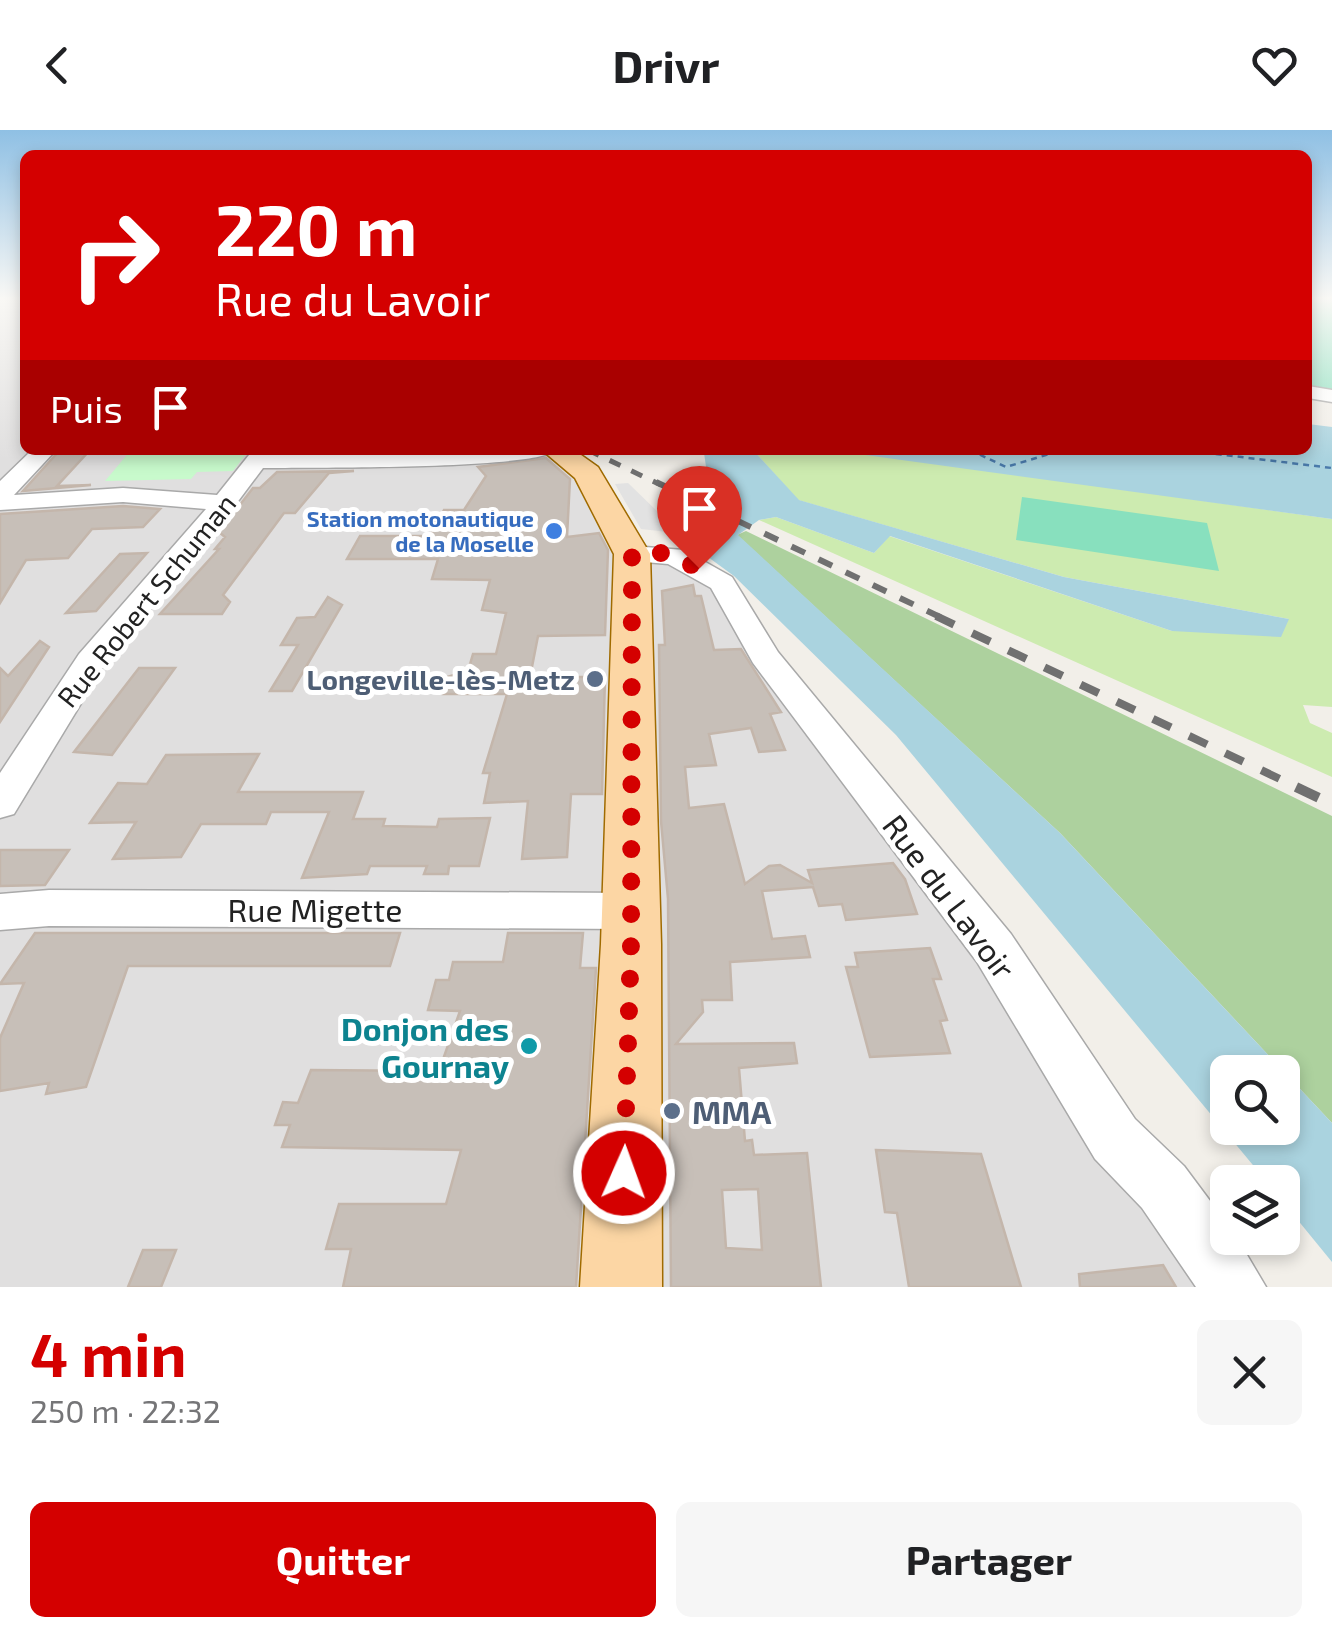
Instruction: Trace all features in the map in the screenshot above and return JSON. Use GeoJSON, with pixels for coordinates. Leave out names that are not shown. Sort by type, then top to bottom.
{"type":"FeatureCollection","features":[{"type":"Feature","properties":{"kind":"main road"},"geometry":{"type":"LineString","coordinates":[[563,455],[587,473],[632,554],[631,911],[621,1287]]}},
{"type":"Feature","properties":{"kind":"street"},"geometry":{"type":"LineString","coordinates":[[0,495],[40,455]]}},
{"type":"Feature","properties":{"kind":"street"},"geometry":{"type":"LineString","coordinates":[[261,456],[496,455]]}},
{"type":"Feature","properties":{"kind":"street","name":"Rue Robert Schuman"},"geometry":{"type":"LineString","coordinates":[[0,804],[95,654],[261,456]]}},
{"type":"Feature","properties":{"kind":"street"},"geometry":{"type":"LineString","coordinates":[[0,503],[124,495],[223,503]]}},
{"type":"Feature","properties":{"kind":"street","name":"Rue du Lavoir"},"geometry":{"type":"LineString","coordinates":[[632,554],[674,556],[722,583],[764,656],[994,948],[1115,1139],[1163,1187],[1234,1287]]}},
{"type":"Feature","properties":{"kind":"street","name":"Rue Migette"},"geometry":{"type":"LineString","coordinates":[[0,912],[49,908],[631,911]]}},
{"type":"Feature","properties":{"kind":"shaded area"},"geometry":{"type":"Polygon","coordinates":[[[0,352],[20,352],[20,455],[560,455],[632,554],[699,568],[1234,1287],[0,1287],[0,352]]]}},
{"type":"Feature","properties":{"kind":"shaded area"},"geometry":{"type":"Polygon","coordinates":[[[628,483],[660,514],[680,517],[668,532],[641,529],[615,484],[628,483]]]}},
{"type":"Feature","properties":{"kind":"green space"},"geometry":{"type":"Polygon","coordinates":[[[1312,352],[1332,352],[1332,394],[1312,391],[1312,352]]]}},
{"type":"Feature","properties":{"kind":"green space"},"geometry":{"type":"Polygon","coordinates":[[[127,455],[245,455],[233,471],[197,472],[191,479],[105,481],[127,455]]]}},
{"type":"Feature","properties":{"kind":"green space"},"geometry":{"type":"Polygon","coordinates":[[[758,455],[880,455],[1332,519],[1332,707],[1303,705],[1310,723],[1332,733],[1332,777],[759,520],[776,517],[874,553],[889,536],[1172,631],[1289,619],[1064,577],[798,500],[758,455]]]}},
{"type":"Feature","properties":{"kind":"green space"},"geometry":{"type":"Polygon","coordinates":[[[1022,497],[1207,523],[1219,571],[1016,540],[1022,497]]]}},
{"type":"Feature","properties":{"kind":"green space"},"geometry":{"type":"Polygon","coordinates":[[[746,531],[1332,816],[1332,1123],[1300,1089],[1300,1055],[1268,1055],[1060,833],[737,535],[746,531]]]}},
{"type":"Feature","properties":{"kind":"water"},"geometry":{"type":"Polygon","coordinates":[[[1312,424],[1332,427],[1332,519],[865,455],[1312,455],[1312,424]]]}},
{"type":"Feature","properties":{"kind":"water"},"geometry":{"type":"Polygon","coordinates":[[[704,455],[758,455],[799,500],[1064,577],[1289,619],[1281,637],[1172,631],[890,536],[874,553],[776,517],[759,520],[738,535],[1060,833],[1268,1055],[1210,1055],[1210,1113],[896,735],[734,576],[697,549],[690,525],[710,494],[704,455]]]}},
{"type":"Feature","properties":{"kind":"water"},"geometry":{"type":"Polygon","coordinates":[[[1300,1089],[1332,1123],[1332,1262],[1300,1223],[1300,1165],[1253,1165],[1236,1145],[1300,1145],[1300,1089]]]}},
{"type":"Feature","properties":{"kind":"building"},"geometry":{"type":"Polygon","coordinates":[[[55,455],[85,455],[57,486],[91,485],[23,491],[55,455]]]}},
{"type":"Feature","properties":{"kind":"building"},"geometry":{"type":"Polygon","coordinates":[[[546,458],[570,479],[567,537],[599,533],[608,550],[605,635],[538,636],[530,677],[605,677],[602,794],[571,794],[567,857],[522,859],[528,801],[484,803],[490,773],[483,773],[507,694],[443,694],[447,677],[468,671],[473,654],[496,654],[506,613],[482,610],[490,580],[432,579],[438,559],[347,559],[360,536],[430,536],[444,510],[464,510],[486,476],[478,467],[546,458]]]}},
{"type":"Feature","properties":{"kind":"building"},"geometry":{"type":"Polygon","coordinates":[[[354,471],[329,473],[295,513],[284,513],[223,595],[230,602],[222,614],[160,614],[219,549],[215,549],[225,537],[219,532],[253,488],[260,488],[277,472],[354,471]]]}},
{"type":"Feature","properties":{"kind":"building"},"geometry":{"type":"Polygon","coordinates":[[[123,506],[160,509],[143,527],[92,529],[68,558],[26,560],[0,603],[0,514],[123,506]]]}},
{"type":"Feature","properties":{"kind":"building"},"geometry":{"type":"Polygon","coordinates":[[[147,553],[96,611],[66,613],[120,554],[147,553]]]}},
{"type":"Feature","properties":{"kind":"building"},"geometry":{"type":"Polygon","coordinates":[[[693,585],[695,596],[701,596],[714,650],[741,649],[781,712],[770,714],[785,750],[759,752],[751,728],[709,734],[716,765],[685,767],[689,808],[724,804],[745,884],[769,866],[780,865],[812,883],[808,870],[893,863],[905,879],[917,914],[846,920],[842,904],[819,906],[813,887],[762,891],[772,939],[805,936],[810,957],[730,962],[732,1000],[702,1000],[703,1012],[676,1044],[794,1043],[797,1063],[739,1068],[745,1141],[752,1140],[754,1155],[807,1153],[821,1287],[671,1287],[668,899],[661,821],[659,645],[665,645],[662,591],[693,585]],[[758,1189],[722,1190],[726,1248],[762,1250],[758,1189]]]}},
{"type":"Feature","properties":{"kind":"building"},"geometry":{"type":"Polygon","coordinates":[[[328,597],[342,605],[292,691],[270,691],[298,645],[281,645],[297,618],[315,617],[328,597]]]}},
{"type":"Feature","properties":{"kind":"building"},"geometry":{"type":"Polygon","coordinates":[[[40,641],[49,647],[0,722],[0,668],[8,676],[40,641]]]}},
{"type":"Feature","properties":{"kind":"building"},"geometry":{"type":"Polygon","coordinates":[[[139,668],[175,668],[112,755],[74,752],[139,668]]]}},
{"type":"Feature","properties":{"kind":"building"},"geometry":{"type":"Polygon","coordinates":[[[259,754],[238,792],[363,792],[353,819],[385,819],[383,826],[437,827],[439,819],[490,818],[479,866],[449,866],[448,874],[424,874],[427,866],[370,866],[367,874],[302,878],[329,812],[271,812],[266,824],[201,824],[181,857],[113,859],[136,822],[90,823],[118,783],[147,784],[166,755],[259,754]]]}},
{"type":"Feature","properties":{"kind":"building"},"geometry":{"type":"Polygon","coordinates":[[[0,850],[69,850],[45,885],[0,886],[0,850]]]}},
{"type":"Feature","properties":{"kind":"building"},"geometry":{"type":"Polygon","coordinates":[[[35,933],[400,933],[390,966],[128,966],[86,1087],[46,1094],[49,1083],[0,1091],[0,1038],[24,983],[0,984],[35,933]]]}},
{"type":"Feature","properties":{"kind":"building"},"geometry":{"type":"Polygon","coordinates":[[[508,933],[583,933],[580,968],[596,968],[576,1287],[343,1287],[351,1249],[326,1249],[339,1204],[446,1204],[461,1150],[282,1147],[290,1125],[275,1125],[283,1102],[298,1103],[311,1070],[439,1071],[460,1011],[428,1010],[436,980],[449,980],[453,962],[503,962],[508,933]]]}},
{"type":"Feature","properties":{"kind":"building"},"geometry":{"type":"Polygon","coordinates":[[[930,948],[941,979],[933,979],[947,1020],[940,1021],[950,1053],[870,1057],[846,967],[858,967],[855,953],[930,948]]]}},
{"type":"Feature","properties":{"kind":"building"},"geometry":{"type":"Polygon","coordinates":[[[876,1150],[981,1154],[1021,1287],[909,1287],[897,1213],[885,1212],[876,1150]]]}},
{"type":"Feature","properties":{"kind":"building"},"geometry":{"type":"Polygon","coordinates":[[[143,1250],[176,1250],[161,1287],[128,1287],[143,1250]]]}},
{"type":"Feature","properties":{"kind":"building"},"geometry":{"type":"Polygon","coordinates":[[[1163,1265],[1176,1287],[1080,1287],[1079,1274],[1163,1265]]]}},
{"type":"Feature","properties":{"kind":"ferry route"},"geometry":{"type":"LineString","coordinates":[[981,455],[1006,467],[1046,455]]}},
{"type":"Feature","properties":{"kind":"ferry route"},"geometry":{"type":"LineString","coordinates":[[1224,455],[1332,468]]}},
{"type":"Feature","properties":{"kind":"railway"},"geometry":{"type":"LineString","coordinates":[[598,455],[661,485]]}},
{"type":"Feature","properties":{"kind":"railway"},"geometry":{"type":"LineString","coordinates":[[656,482],[942,618]]}},
{"type":"Feature","properties":{"kind":"railway"},"geometry":{"type":"LineString","coordinates":[[936,616],[1301,789]]}},
{"type":"Feature","properties":{"kind":"railway"},"geometry":{"type":"LineString","coordinates":[[1296,787],[1332,804]]}},
{"type":"Feature","properties":{"kind":"place","name":"Station motonautique de la Moselle"},"geometry":{"type":"Point","coordinates":[554,531]}},
{"type":"Feature","properties":{"kind":"place","name":"Longeville-lès-Metz"},"geometry":{"type":"Point","coordinates":[595,679]}},
{"type":"Feature","properties":{"kind":"place","name":"Donjon des Gournay"},"geometry":{"type":"Point","coordinates":[529,1046]}},
{"type":"Feature","properties":{"kind":"place","name":"MMA"},"geometry":{"type":"Point","coordinates":[672,1111]}},
{"type":"Feature","properties":{"kind":"route"},"geometry":{"type":"LineString","coordinates":[[624,1173],[631,944],[632,554],[661,553],[699,568]]}}]}
